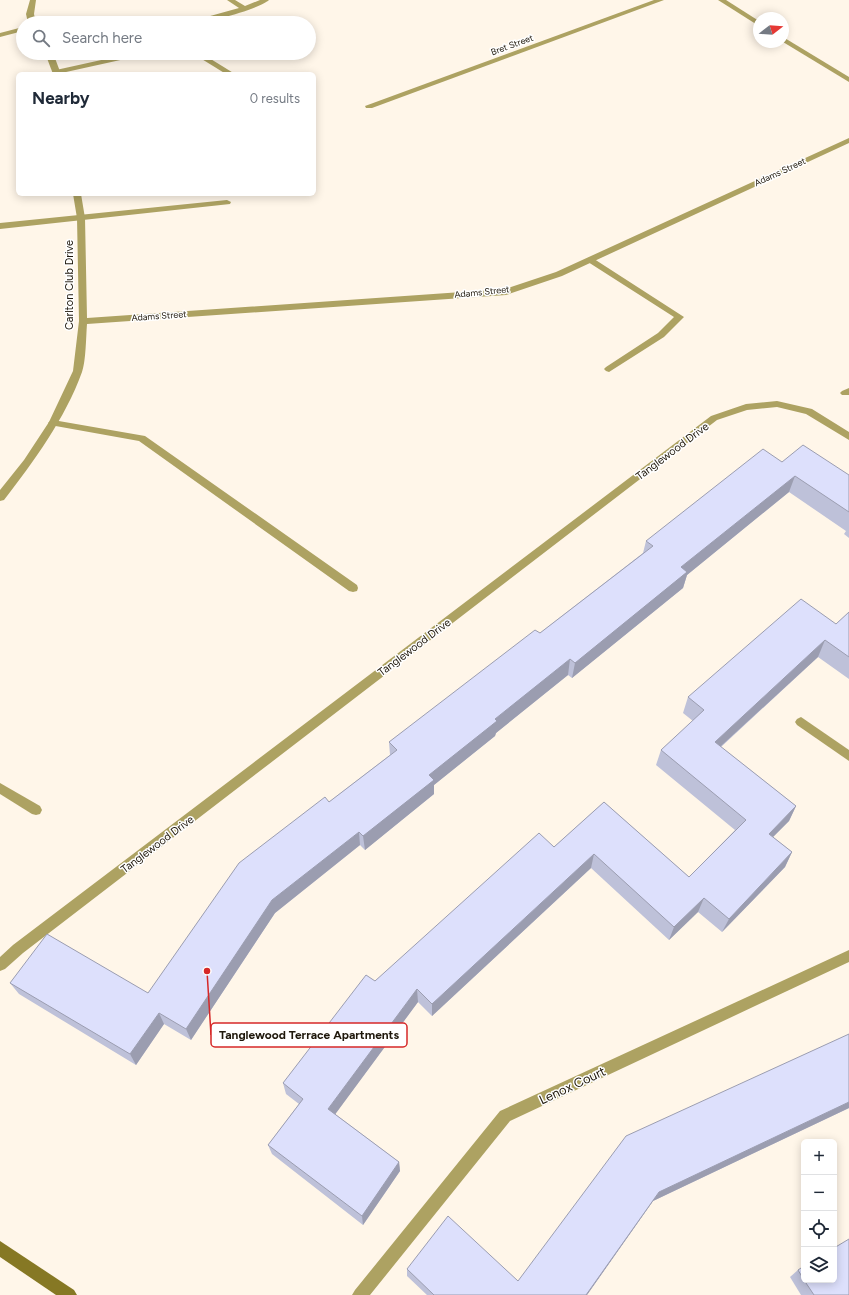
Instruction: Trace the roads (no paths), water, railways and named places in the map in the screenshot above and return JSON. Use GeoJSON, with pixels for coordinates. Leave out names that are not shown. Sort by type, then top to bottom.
{"type":"FeatureCollection","features":[{"type":"Feature","properties":{"kind":"main road"},"geometry":{"type":"LineString","coordinates":[[0,1248],[69,1295]]}},
{"type":"Feature","properties":{"kind":"street"},"geometry":{"type":"LineString","coordinates":[[30,16],[33,0]]}},
{"type":"Feature","properties":{"kind":"street"},"geometry":{"type":"LineString","coordinates":[[230,0],[245,9]]}},
{"type":"Feature","properties":{"kind":"street"},"geometry":{"type":"LineString","coordinates":[[216,16],[245,9],[266,0]]}},
{"type":"Feature","properties":{"kind":"street","name":"Bret Street"},"geometry":{"type":"LineString","coordinates":[[369,106],[661,0]]}},
{"type":"Feature","properties":{"kind":"street"},"geometry":{"type":"LineString","coordinates":[[721,0],[753,20]]}},
{"type":"Feature","properties":{"kind":"street"},"geometry":{"type":"LineString","coordinates":[[0,35],[16,31]]}},
{"type":"Feature","properties":{"kind":"street"},"geometry":{"type":"LineString","coordinates":[[789,43],[849,80]]}},
{"type":"Feature","properties":{"kind":"street"},"geometry":{"type":"LineString","coordinates":[[51,60],[56,72]]}},
{"type":"Feature","properties":{"kind":"street"},"geometry":{"type":"LineString","coordinates":[[60,72],[113,60]]}},
{"type":"Feature","properties":{"kind":"street"},"geometry":{"type":"LineString","coordinates":[[208,60],[228,72]]}},
{"type":"Feature","properties":{"kind":"street","name":"Adams Street"},"geometry":{"type":"LineString","coordinates":[[83,321],[506,292],[559,274],[591,260],[849,140]]}},
{"type":"Feature","properties":{"kind":"street","name":"Carlton Club Drive"},"geometry":{"type":"LineString","coordinates":[[0,497],[27,463],[53,423],[78,371],[83,321],[80,218],[77,196]]}},
{"type":"Feature","properties":{"kind":"street"},"geometry":{"type":"LineString","coordinates":[[0,226],[227,202]]}},
{"type":"Feature","properties":{"kind":"street"},"geometry":{"type":"LineString","coordinates":[[591,260],[680,317],[661,335],[609,369]]}},
{"type":"Feature","properties":{"kind":"street","name":"Tanglewood Drive"},"geometry":{"type":"LineString","coordinates":[[0,965],[18,949],[714,418],[746,407],[778,404],[809,411],[849,437]]}},
{"type":"Feature","properties":{"kind":"street"},"geometry":{"type":"LineString","coordinates":[[53,423],[142,438],[353,588]]}},
{"type":"Feature","properties":{"kind":"street"},"geometry":{"type":"LineString","coordinates":[[801,722],[849,756]]}},
{"type":"Feature","properties":{"kind":"street"},"geometry":{"type":"LineString","coordinates":[[0,788],[36,810]]}},
{"type":"Feature","properties":{"kind":"street","name":"Lenox Court"},"geometry":{"type":"LineString","coordinates":[[360,1295],[505,1116],[849,956]]}},
{"type":"Feature","properties":{"kind":"street"},"geometry":{"type":"LineString","coordinates":[[45,1279],[55,1295]]}},
{"type":"Feature","properties":{"kind":"place","name":"Tanglewood Terrace Apartments"},"geometry":{"type":"Point","coordinates":[207,971]}}]}
